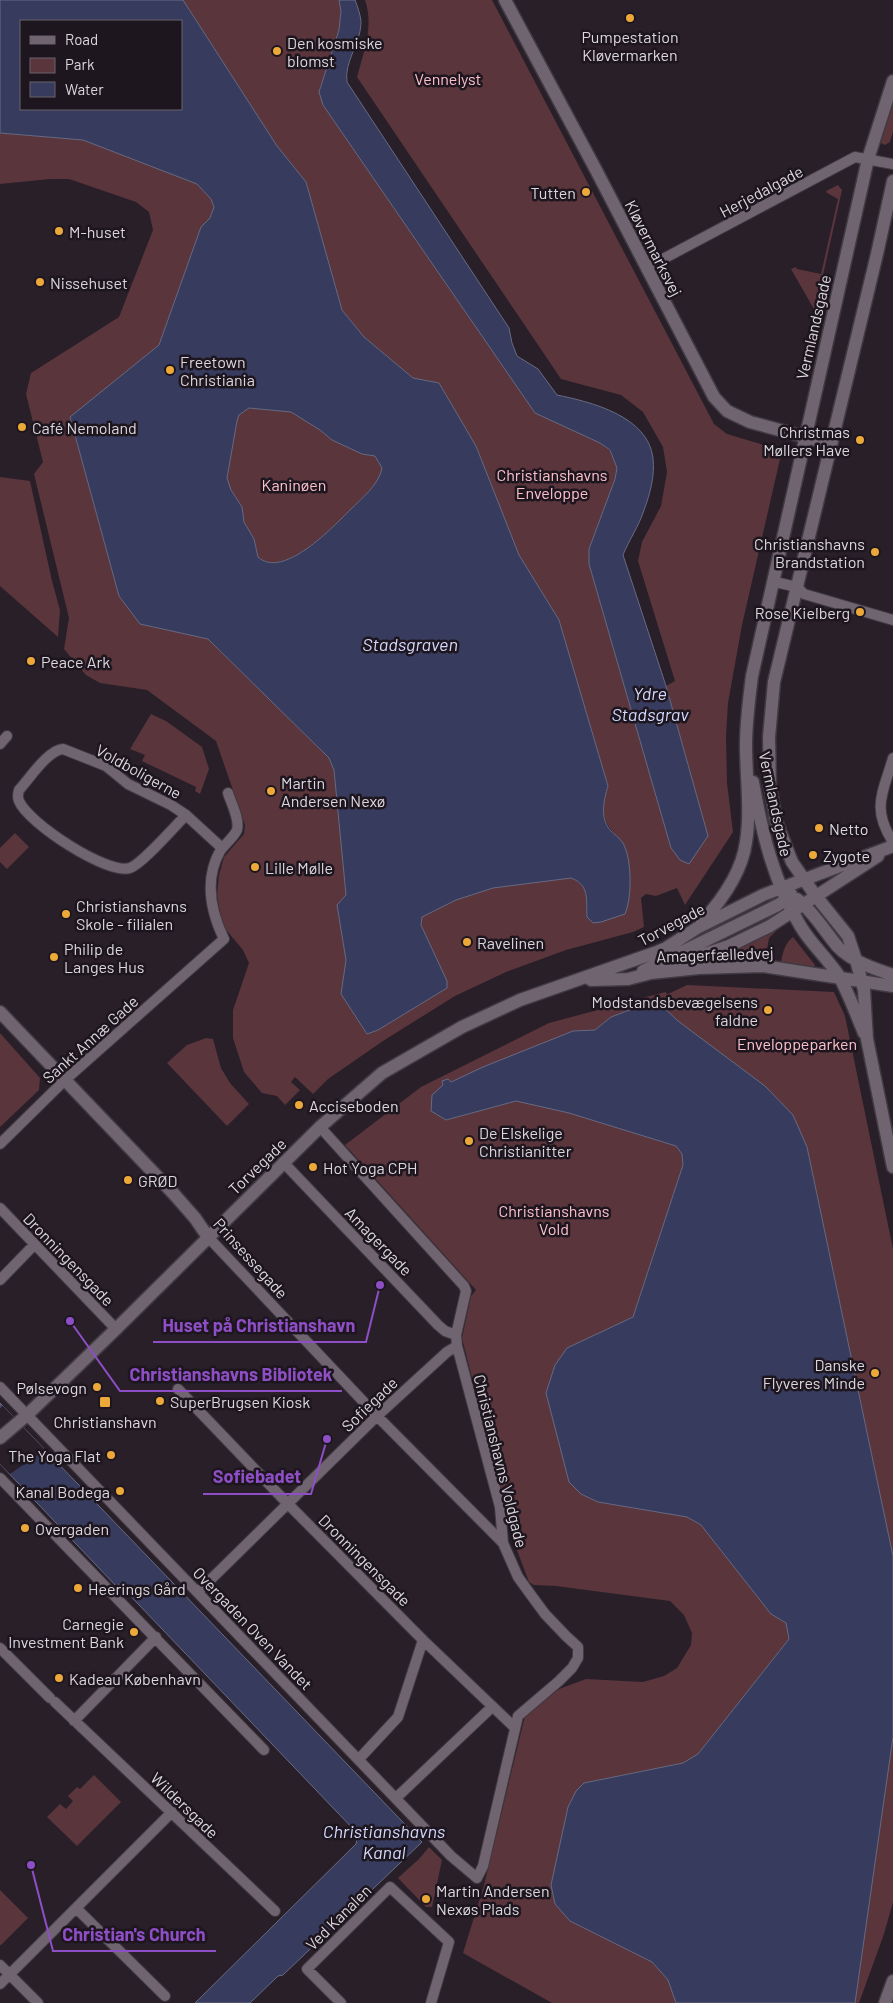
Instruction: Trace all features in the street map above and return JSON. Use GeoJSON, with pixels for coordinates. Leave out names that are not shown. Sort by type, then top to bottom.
{"type":"FeatureCollection","features":[{"type":"Feature","properties":{"kind":"street","name":"Kløvermarksvej"},"geometry":{"type":"LineString","coordinates":[[505,0],[714,397],[727,411],[750,422],[831,444]]}},
{"type":"Feature","properties":{"kind":"street","name":"Vermlandsgade"},"geometry":{"type":"LineString","coordinates":[[697,928],[719,903],[743,854],[747,825],[746,743],[752,676],[868,159],[893,82]]}},
{"type":"Feature","properties":{"kind":"street","name":"Herjedalgade"},"geometry":{"type":"LineString","coordinates":[[646,268],[855,157],[893,164]]}},
{"type":"Feature","properties":{"kind":"street","name":"Vermlandsgade"},"geometry":{"type":"LineString","coordinates":[[791,892],[792,862],[776,821],[770,786],[769,737],[774,682],[893,181]]}},
{"type":"Feature","properties":{"kind":"street"},"geometry":{"type":"LineString","coordinates":[[774,582],[797,587],[804,594],[893,620]]}},
{"type":"Feature","properties":{"kind":"street"},"geometry":{"type":"LineString","coordinates":[[0,744],[8,736]]}},
{"type":"Feature","properties":{"kind":"street","name":"Vermlandsgade"},"geometry":{"type":"LineString","coordinates":[[746,743],[764,838],[773,869],[791,892]]}},
{"type":"Feature","properties":{"kind":"street","name":"Voldboligerne"},"geometry":{"type":"LineString","coordinates":[[186,815],[140,862],[130,868],[118,869],[72,848],[41,825],[19,803],[17,797],[19,790],[50,754],[63,749],[106,766],[128,784],[186,815],[222,848]]}},
{"type":"Feature","properties":{"kind":"street"},"geometry":{"type":"LineString","coordinates":[[893,758],[879,811],[881,821],[893,842]]}},
{"type":"Feature","properties":{"kind":"street"},"geometry":{"type":"LineString","coordinates":[[222,848],[236,831],[237,822],[228,793]]}},
{"type":"Feature","properties":{"kind":"street"},"geometry":{"type":"LineString","coordinates":[[628,978],[791,892],[893,846]]}},
{"type":"Feature","properties":{"kind":"street"},"geometry":{"type":"LineString","coordinates":[[791,892],[815,896],[835,885],[893,846]]}},
{"type":"Feature","properties":{"kind":"street","name":"Sankt Annæ Gade"},"geometry":{"type":"LineString","coordinates":[[0,1144],[65,1080],[224,939],[213,910],[210,895],[213,864],[222,848]]}},
{"type":"Feature","properties":{"kind":"street"},"geometry":{"type":"LineString","coordinates":[[791,892],[812,912],[839,948],[856,960],[893,975]]}},
{"type":"Feature","properties":{"kind":"street"},"geometry":{"type":"LineString","coordinates":[[791,892],[802,929],[839,977],[867,1040]]}},
{"type":"Feature","properties":{"kind":"street","name":"Torvegade"},"geometry":{"type":"LineString","coordinates":[[0,1438],[24,1418],[116,1330],[283,1162],[382,1073],[470,1023],[520,1000],[666,948],[697,928],[791,892]]}},
{"type":"Feature","properties":{"kind":"street","name":"Torvegade"},"geometry":{"type":"LineString","coordinates":[[650,973],[728,946],[770,926],[791,892]]}},
{"type":"Feature","properties":{"kind":"street"},"geometry":{"type":"LineString","coordinates":[[815,896],[848,936],[862,980],[867,1040],[893,1167]]}},
{"type":"Feature","properties":{"kind":"street","name":"Amagerfælledvej"},"geometry":{"type":"LineString","coordinates":[[628,978],[650,973],[699,968],[763,966],[893,986]]}},
{"type":"Feature","properties":{"kind":"street","name":"Torvegade"},"geometry":{"type":"LineString","coordinates":[[579,980],[628,978]]}},
{"type":"Feature","properties":{"kind":"street","name":"Prinsessegade"},"geometry":{"type":"LineString","coordinates":[[0,1012],[173,1193],[208,1236],[377,1416],[503,1543]]}},
{"type":"Feature","properties":{"kind":"street","name":"Christianshavns Voldgade"},"geometry":{"type":"LineString","coordinates":[[320,1127],[464,1286],[466,1291],[456,1341],[500,1507],[503,1543],[518,1577],[545,1614],[578,1647],[578,1658],[572,1668],[518,1716],[483,1866]]}},
{"type":"Feature","properties":{"kind":"street","name":"Amagergade"},"geometry":{"type":"LineString","coordinates":[[283,1162],[438,1326],[456,1341]]}},
{"type":"Feature","properties":{"kind":"street","name":"Dronningensgade"},"geometry":{"type":"LineString","coordinates":[[0,1208],[116,1330]]}},
{"type":"Feature","properties":{"kind":"street"},"geometry":{"type":"LineString","coordinates":[[0,1280],[34,1245]]}},
{"type":"Feature","properties":{"kind":"street","name":"Sofiegade"},"geometry":{"type":"LineString","coordinates":[[198,1592],[377,1416],[447,1352],[456,1341]]}},
{"type":"Feature","properties":{"kind":"street","name":"Overgaden Oven Vandet"},"geometry":{"type":"LineString","coordinates":[[0,1387],[24,1418],[198,1592],[452,1856],[477,1878],[483,1866]]}},
{"type":"Feature","properties":{"kind":"street","name":"Dronningensgade"},"geometry":{"type":"LineString","coordinates":[[178,1389],[288,1504],[423,1640],[514,1727]]}},
{"type":"Feature","properties":{"kind":"street"},"geometry":{"type":"LineString","coordinates":[[0,1478],[264,1750]]}},
{"type":"Feature","properties":{"kind":"street"},"geometry":{"type":"LineString","coordinates":[[74,1721],[156,1637]]}},
{"type":"Feature","properties":{"kind":"street"},"geometry":{"type":"LineString","coordinates":[[359,1759],[398,1717],[423,1640]]}},
{"type":"Feature","properties":{"kind":"street","name":"Wildersgade"},"geometry":{"type":"LineString","coordinates":[[0,1648],[52,1700],[274,1911]]}},
{"type":"Feature","properties":{"kind":"street"},"geometry":{"type":"LineString","coordinates":[[396,1798],[492,1707]]}},
{"type":"Feature","properties":{"kind":"street"},"geometry":{"type":"LineString","coordinates":[[0,1984],[172,1812]]}},
{"type":"Feature","properties":{"kind":"street","name":"Ved Kanalen"},"geometry":{"type":"LineString","coordinates":[[342,2003],[307,1969],[390,1886],[449,1942],[431,2003]]}},
{"type":"Feature","properties":{"kind":"street"},"geometry":{"type":"LineString","coordinates":[[76,1908],[165,1996]]}},
{"type":"Feature","properties":{"kind":"street"},"geometry":{"type":"LineString","coordinates":[[0,1965],[38,2003]]}},
{"type":"Feature","properties":{"kind":"street"},"geometry":{"type":"LineString","coordinates":[[885,2003],[893,1981]]}},
{"type":"Feature","properties":{"kind":"green space"},"geometry":{"type":"Polygon","coordinates":[[[183,0],[339,0],[341,11],[339,30],[330,63],[320,87],[323,105],[535,413],[600,443],[610,451],[617,468],[615,479],[589,549],[589,564],[671,848],[708,836],[666,686],[675,681],[638,561],[642,542],[661,506],[667,472],[663,447],[643,412],[621,395],[561,379],[357,77],[368,29],[369,19],[365,0],[492,0],[714,424],[727,434],[774,448],[779,452],[780,459],[742,625],[728,703],[726,736],[727,783],[733,832],[685,905],[677,888],[656,896],[646,894],[641,898],[644,927],[633,932],[566,950],[506,972],[455,996],[383,1041],[328,1079],[313,1094],[295,1077],[291,1082],[300,1090],[285,1105],[277,1096],[262,1093],[244,1072],[233,1038],[233,1010],[249,963],[243,950],[222,925],[217,895],[219,875],[224,857],[244,834],[245,825],[216,741],[147,690],[100,683],[86,675],[64,649],[69,618],[34,474],[43,462],[26,394],[31,373],[119,317],[153,230],[149,212],[136,202],[69,179],[0,184],[0,133],[83,140],[197,184],[211,199],[214,207],[210,218],[201,227],[159,345],[70,418],[119,596],[140,624],[208,639],[329,758],[334,770],[346,895],[337,905],[346,960],[341,994],[367,1034],[378,1030],[447,988],[447,981],[421,925],[422,917],[456,900],[493,888],[571,878],[577,881],[584,889],[587,899],[587,917],[624,844],[611,830],[605,818],[604,805],[608,786],[559,620],[519,555],[476,446],[439,383],[413,378],[364,337],[342,310],[306,182],[277,146],[183,0]]]}},
{"type":"Feature","properties":{"kind":"green space"},"geometry":{"type":"Polygon","coordinates":[[[893,101],[893,132],[890,142],[885,145],[881,143],[881,138],[893,101]]]}},
{"type":"Feature","properties":{"kind":"green space"},"geometry":{"type":"Polygon","coordinates":[[[838,185],[842,190],[815,311],[791,269],[796,267],[797,269],[821,274],[838,199],[826,191],[838,185]]]}},
{"type":"Feature","properties":{"kind":"green space","name":"Kaninøen"},"geometry":{"type":"Polygon","coordinates":[[[249,408],[291,412],[332,440],[362,454],[375,456],[382,468],[377,480],[369,491],[332,528],[294,557],[281,562],[268,562],[258,557],[254,539],[244,522],[242,507],[231,490],[227,478],[237,421],[239,415],[249,408]]]}},
{"type":"Feature","properties":{"kind":"green space"},"geometry":{"type":"Polygon","coordinates":[[[0,477],[30,481],[60,610],[58,637],[0,586],[0,477]]]}},
{"type":"Feature","properties":{"kind":"green space"},"geometry":{"type":"Polygon","coordinates":[[[151,714],[166,721],[202,747],[209,769],[200,794],[195,791],[196,787],[142,761],[145,755],[130,749],[151,714]]]}},
{"type":"Feature","properties":{"kind":"green space"},"geometry":{"type":"Polygon","coordinates":[[[15,833],[29,847],[7,869],[0,862],[0,848],[15,833]]]}},
{"type":"Feature","properties":{"kind":"green space"},"geometry":{"type":"Polygon","coordinates":[[[775,928],[776,931],[769,938],[765,960],[712,960],[736,949],[775,928]]]}},
{"type":"Feature","properties":{"kind":"green space"},"geometry":{"type":"Polygon","coordinates":[[[793,937],[815,965],[814,967],[781,962],[786,945],[793,937]]]}},
{"type":"Feature","properties":{"kind":"green space","name":"Christianshavns Vold"},"geometry":{"type":"Polygon","coordinates":[[[687,985],[834,992],[845,1016],[893,1249],[893,1556],[807,1147],[655,1000],[611,1017],[595,1030],[573,1031],[443,1085],[446,1120],[516,1101],[569,1113],[676,1146],[682,1154],[683,1165],[633,1317],[567,1348],[569,1482],[581,1494],[598,1502],[687,1517],[701,1525],[771,1614],[786,1623],[789,1639],[698,1754],[683,1763],[584,1783],[570,1921],[652,1962],[668,1980],[676,2003],[552,2003],[463,1953],[484,1885],[525,1716],[559,1689],[586,1679],[643,1682],[664,1676],[677,1668],[691,1645],[692,1633],[684,1615],[670,1601],[556,1586],[534,1585],[529,1582],[512,1537],[462,1338],[471,1296],[476,1290],[345,1145],[421,1087],[549,1023],[665,992],[668,994],[687,985]]]}},
{"type":"Feature","properties":{"kind":"green space"},"geometry":{"type":"Polygon","coordinates":[[[0,1033],[40,1078],[39,1090],[0,1127],[0,1033]]]}},
{"type":"Feature","properties":{"kind":"green space"},"geometry":{"type":"Polygon","coordinates":[[[206,1038],[213,1039],[221,1068],[230,1083],[249,1104],[227,1126],[167,1063],[187,1045],[206,1038]]]}},
{"type":"Feature","properties":{"kind":"green space"},"geometry":{"type":"Polygon","coordinates":[[[893,1737],[893,1902],[884,1934],[859,2003],[855,2003],[893,1737]]]}},
{"type":"Feature","properties":{"kind":"green space"},"geometry":{"type":"Polygon","coordinates":[[[94,1775],[121,1802],[77,1846],[47,1817],[60,1804],[66,1809],[73,1801],[68,1796],[77,1787],[80,1789],[94,1775]]]}},
{"type":"Feature","properties":{"kind":"green space","name":"Martin Andersen Nexøs Plads"},"geometry":{"type":"Polygon","coordinates":[[[429,1847],[442,1860],[432,1907],[426,1907],[398,1878],[429,1847]]]}},
{"type":"Feature","properties":{"kind":"green space"},"geometry":{"type":"Polygon","coordinates":[[[0,1890],[28,1918],[1,1945],[0,1945],[0,1890]]]}},
{"type":"Feature","properties":{"kind":"water","name":"Stadsgraven"},"geometry":{"type":"Polygon","coordinates":[[[0,0],[183,0],[277,146],[306,182],[342,310],[364,337],[413,378],[439,383],[476,446],[519,555],[559,620],[608,786],[604,803],[605,820],[607,826],[623,843],[629,860],[630,889],[625,914],[593,923],[587,917],[587,899],[584,889],[577,881],[571,878],[493,888],[456,900],[422,917],[421,925],[447,981],[447,988],[378,1030],[367,1034],[341,994],[346,960],[337,905],[346,895],[334,770],[329,758],[208,639],[140,624],[119,596],[70,417],[159,345],[201,227],[210,218],[214,207],[211,199],[197,184],[83,140],[0,133],[0,0]],[[249,408],[239,415],[227,478],[231,490],[242,507],[244,522],[254,539],[258,557],[268,562],[281,562],[294,557],[320,538],[369,491],[377,480],[382,468],[375,456],[362,454],[332,440],[291,412],[249,408]]]}},
{"type":"Feature","properties":{"kind":"water","name":"Ydre Stadsgrav"},"geometry":{"type":"Polygon","coordinates":[[[339,0],[355,0],[361,21],[358,39],[348,67],[347,82],[509,328],[517,356],[538,369],[557,395],[586,402],[616,413],[641,431],[649,444],[653,458],[653,478],[650,491],[642,516],[623,555],[666,686],[708,836],[689,864],[680,860],[671,848],[589,564],[589,549],[615,479],[617,468],[610,450],[600,443],[535,413],[323,105],[319,92],[339,30],[341,11],[339,0]]]}},
{"type":"Feature","properties":{"kind":"water"},"geometry":{"type":"Polygon","coordinates":[[[656,1000],[678,1021],[765,1086],[793,1115],[807,1147],[893,1556],[893,1737],[855,2003],[676,2003],[668,1980],[652,1962],[570,1921],[555,1904],[551,1885],[568,1807],[576,1791],[584,1783],[683,1763],[698,1754],[789,1639],[786,1623],[771,1614],[701,1525],[687,1517],[598,1502],[581,1494],[569,1482],[546,1393],[555,1365],[567,1348],[633,1317],[683,1165],[682,1154],[676,1146],[569,1113],[516,1101],[446,1120],[431,1111],[432,1095],[443,1085],[442,1081],[448,1079],[451,1082],[573,1031],[595,1030],[611,1017],[656,1000]]]}},
{"type":"Feature","properties":{"kind":"water","name":"Christianshavns Kanal"},"geometry":{"type":"Polygon","coordinates":[[[0,1403],[422,1842],[283,1975],[278,1976],[250,2003],[195,2003],[356,1844],[358,1834],[119,1584],[116,1586],[0,1464],[0,1403]]]}},
{"type":"Feature","properties":{"kind":"pier"},"geometry":{"type":"Polygon","coordinates":[[[3,1406],[45,1450],[10,1474],[0,1464],[0,1408],[3,1406]]]}},
{"type":"Feature","properties":{"kind":"place","name":"Pumpestation Kløvermarken"},"geometry":{"type":"Point","coordinates":[630,18]}},
{"type":"Feature","properties":{"kind":"place","name":"Den kosmiske blomst"},"geometry":{"type":"Point","coordinates":[277,51]}},
{"type":"Feature","properties":{"kind":"place","name":"Tutten"},"geometry":{"type":"Point","coordinates":[586,192]}},
{"type":"Feature","properties":{"kind":"place","name":"M-huset"},"geometry":{"type":"Point","coordinates":[59,231]}},
{"type":"Feature","properties":{"kind":"place","name":"Nissehuset"},"geometry":{"type":"Point","coordinates":[40,282]}},
{"type":"Feature","properties":{"kind":"place","name":"Freetown Christiania"},"geometry":{"type":"Point","coordinates":[170,370]}},
{"type":"Feature","properties":{"kind":"place","name":"Café Nemoland"},"geometry":{"type":"Point","coordinates":[22,427]}},
{"type":"Feature","properties":{"kind":"place","name":"Christmas Møllers Have"},"geometry":{"type":"Point","coordinates":[860,440]}},
{"type":"Feature","properties":{"kind":"place","name":"Christianshavns Brandstation"},"geometry":{"type":"Point","coordinates":[875,552]}},
{"type":"Feature","properties":{"kind":"place","name":"Rose Kielberg"},"geometry":{"type":"Point","coordinates":[860,612]}},
{"type":"Feature","properties":{"kind":"place","name":"Peace Ark"},"geometry":{"type":"Point","coordinates":[31,661]}},
{"type":"Feature","properties":{"kind":"place","name":"Martin Andersen Nexø"},"geometry":{"type":"Point","coordinates":[271,791]}},
{"type":"Feature","properties":{"kind":"place","name":"Netto"},"geometry":{"type":"Point","coordinates":[819,828]}},
{"type":"Feature","properties":{"kind":"place","name":"Zygote"},"geometry":{"type":"Point","coordinates":[813,855]}},
{"type":"Feature","properties":{"kind":"place","name":"Lille Mølle"},"geometry":{"type":"Point","coordinates":[255,867]}},
{"type":"Feature","properties":{"kind":"place","name":"Christianshavns Skole - filialen"},"geometry":{"type":"Point","coordinates":[66,914]}},
{"type":"Feature","properties":{"kind":"place","name":"Ravelinen"},"geometry":{"type":"Point","coordinates":[467,942]}},
{"type":"Feature","properties":{"kind":"place","name":"Philip de Langes Hus"},"geometry":{"type":"Point","coordinates":[54,957]}},
{"type":"Feature","properties":{"kind":"place","name":"Modstandsbevægelsens faldne"},"geometry":{"type":"Point","coordinates":[768,1010]}},
{"type":"Feature","properties":{"kind":"place","name":"Acciseboden"},"geometry":{"type":"Point","coordinates":[299,1105]}},
{"type":"Feature","properties":{"kind":"place","name":"De Elskelige Christianitter"},"geometry":{"type":"Point","coordinates":[469,1141]}},
{"type":"Feature","properties":{"kind":"place","name":"Hot Yoga CPH"},"geometry":{"type":"Point","coordinates":[313,1167]}},
{"type":"Feature","properties":{"kind":"place","name":"GRØD"},"geometry":{"type":"Point","coordinates":[128,1180]}},
{"type":"Feature","properties":{"kind":"place","name":"Huset på Christianshavn"},"geometry":{"type":"Point","coordinates":[380,1285]}},
{"type":"Feature","properties":{"kind":"place","name":"Christianshavns Bibliotek"},"geometry":{"type":"Point","coordinates":[70,1321]}},
{"type":"Feature","properties":{"kind":"place","name":"Danske Flyveres Minde"},"geometry":{"type":"Point","coordinates":[875,1373]}},
{"type":"Feature","properties":{"kind":"place","name":"Pølsevogn"},"geometry":{"type":"Point","coordinates":[97,1387]}},
{"type":"Feature","properties":{"kind":"place","name":"SuperBrugsen Kiosk"},"geometry":{"type":"Point","coordinates":[160,1401]}},
{"type":"Feature","properties":{"kind":"place","name":"Christianshavn"},"geometry":{"type":"Point","coordinates":[105,1402]}},
{"type":"Feature","properties":{"kind":"place","name":"Sofiebadet"},"geometry":{"type":"Point","coordinates":[327,1439]}},
{"type":"Feature","properties":{"kind":"place","name":"The Yoga Flat"},"geometry":{"type":"Point","coordinates":[111,1455]}},
{"type":"Feature","properties":{"kind":"place","name":"Kanal Bodega"},"geometry":{"type":"Point","coordinates":[120,1491]}},
{"type":"Feature","properties":{"kind":"place","name":"Overgaden"},"geometry":{"type":"Point","coordinates":[25,1528]}},
{"type":"Feature","properties":{"kind":"place","name":"Heerings Gård"},"geometry":{"type":"Point","coordinates":[78,1588]}},
{"type":"Feature","properties":{"kind":"place","name":"Carnegie Investment Bank"},"geometry":{"type":"Point","coordinates":[134,1632]}},
{"type":"Feature","properties":{"kind":"place","name":"Kadeau København"},"geometry":{"type":"Point","coordinates":[59,1678]}},
{"type":"Feature","properties":{"kind":"place","name":"Christian's Church"},"geometry":{"type":"Point","coordinates":[31,1865]}},
{"type":"Feature","properties":{"kind":"place","name":"Martin Andersen Nexøs Plads"},"geometry":{"type":"Point","coordinates":[426,1899]}},
{"type":"Feature","properties":{"kind":"park label","name":"Vennelyst"},"geometry":{"type":"Point","coordinates":[448,78]}},
{"type":"Feature","properties":{"kind":"park label","name":"Christianshavns Enveloppe"},"geometry":{"type":"Point","coordinates":[552,483]}},
{"type":"Feature","properties":{"kind":"park label","name":"Enveloppeparken"},"geometry":{"type":"Point","coordinates":[797,1043]}}]}
